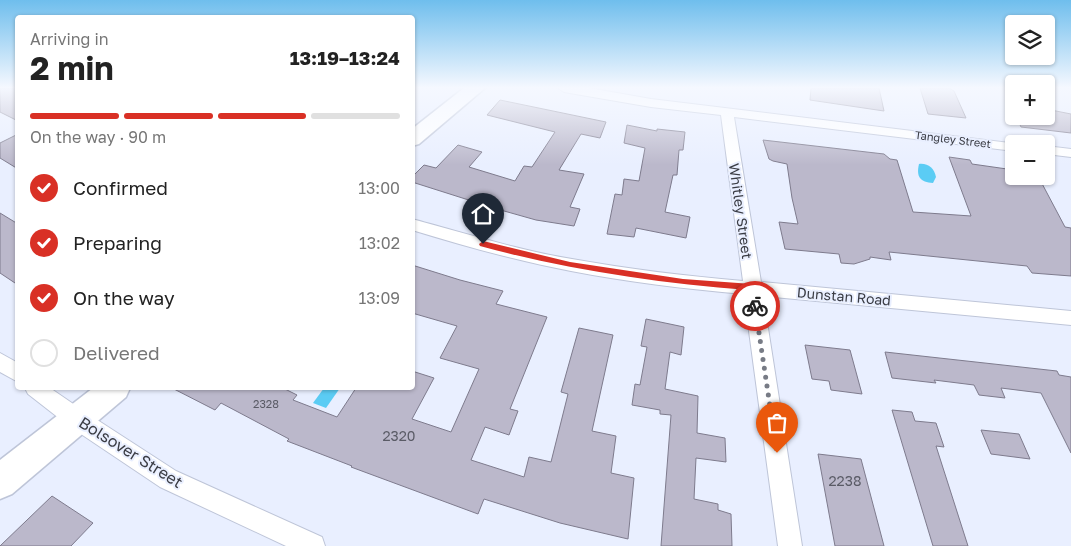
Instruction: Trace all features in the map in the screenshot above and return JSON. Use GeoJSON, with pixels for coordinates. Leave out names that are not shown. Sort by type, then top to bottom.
{"type":"FeatureCollection","features":[{"type":"Feature","properties":{"kind":"main road"},"geometry":{"type":"LineString","coordinates":[[415,138],[445,113]]}},
{"type":"Feature","properties":{"kind":"main road"},"geometry":{"type":"LineString","coordinates":[[0,482],[113,390]]}},
{"type":"Feature","properties":{"kind":"street","name":"Whitley Street"},"geometry":{"type":"LineString","coordinates":[[727,113],[790,546]]}},
{"type":"Feature","properties":{"kind":"street","name":"Tangley Street"},"geometry":{"type":"LineString","coordinates":[[731,113],[1005,145]]}},
{"type":"Feature","properties":{"kind":"street"},"geometry":{"type":"LineString","coordinates":[[1055,151],[1071,153]]}},
{"type":"Feature","properties":{"kind":"street","name":"Dunstan Road"},"geometry":{"type":"LineString","coordinates":[[415,225],[448,235],[570,265],[683,282],[1071,318]]}},
{"type":"Feature","properties":{"kind":"street"},"geometry":{"type":"LineString","coordinates":[[0,361],[15,372]]}},
{"type":"Feature","properties":{"kind":"street","name":"Bolsover Street"},"geometry":{"type":"LineString","coordinates":[[38,390],[77,419],[168,479],[313,546]]}},
{"type":"Feature","properties":{"kind":"water"},"geometry":{"type":"Polygon","coordinates":[[[919,164],[928,165],[932,169],[936,177],[933,183],[920,178],[918,172],[919,164]]]}},
{"type":"Feature","properties":{"kind":"water"},"geometry":{"type":"Polygon","coordinates":[[[323,390],[339,390],[326,408],[313,403],[323,390]]]}},
{"type":"Feature","properties":{"kind":"building"},"geometry":{"type":"Polygon","coordinates":[[[3,113],[15,113],[15,120],[3,113]]]}},
{"type":"Feature","properties":{"kind":"building"},"geometry":{"type":"Polygon","coordinates":[[[565,113],[606,122],[600,138],[581,134],[559,170],[584,174],[570,207],[580,209],[574,226],[536,220],[415,183],[415,174],[424,165],[436,168],[458,145],[482,152],[469,167],[515,181],[524,166],[532,167],[555,132],[487,115],[565,113]]]}},
{"type":"Feature","properties":{"kind":"building"},"geometry":{"type":"Polygon","coordinates":[[[964,113],[966,118],[928,114],[964,113]]]}},
{"type":"Feature","properties":{"kind":"building"},"geometry":{"type":"Polygon","coordinates":[[[1055,113],[1071,114],[1071,133],[1021,127],[1020,125],[1055,125],[1055,113]]]}},
{"type":"Feature","properties":{"kind":"building"},"geometry":{"type":"Polygon","coordinates":[[[627,125],[657,131],[657,129],[685,132],[683,150],[679,150],[677,175],[673,175],[665,212],[690,217],[686,238],[636,228],[634,237],[607,234],[615,194],[622,195],[624,179],[639,181],[645,148],[624,143],[627,125]]]}},
{"type":"Feature","properties":{"kind":"building"},"geometry":{"type":"Polygon","coordinates":[[[15,136],[15,167],[0,158],[0,143],[15,136]]]}},
{"type":"Feature","properties":{"kind":"building"},"geometry":{"type":"Polygon","coordinates":[[[763,140],[884,154],[890,159],[897,160],[913,212],[971,216],[949,157],[970,160],[972,164],[1005,169],[1005,185],[1043,185],[1065,227],[1071,228],[1071,276],[1032,273],[1027,266],[889,252],[891,260],[870,257],[870,259],[854,264],[841,263],[839,254],[785,249],[779,222],[798,224],[787,164],[769,159],[763,140]]]}},
{"type":"Feature","properties":{"kind":"building"},"geometry":{"type":"Polygon","coordinates":[[[0,213],[15,222],[15,283],[0,273],[0,213]]]}},
{"type":"Feature","properties":{"kind":"building"},"geometry":{"type":"Polygon","coordinates":[[[415,266],[503,291],[496,304],[547,317],[510,409],[518,411],[509,435],[485,427],[471,460],[524,477],[529,457],[551,462],[568,394],[561,392],[579,328],[613,335],[592,431],[616,436],[611,473],[634,478],[628,539],[560,523],[484,499],[478,514],[287,441],[289,439],[221,403],[215,410],[176,390],[287,390],[297,395],[293,400],[337,417],[355,390],[415,390],[415,372],[434,378],[412,419],[451,432],[479,369],[440,358],[457,326],[415,314],[415,266]]]}},
{"type":"Feature","properties":{"kind":"building"},"geometry":{"type":"Polygon","coordinates":[[[646,319],[684,327],[681,355],[670,352],[665,389],[698,396],[697,433],[725,438],[726,462],[696,458],[694,499],[718,504],[718,510],[731,514],[732,546],[661,546],[671,415],[660,414],[660,410],[632,405],[635,384],[640,385],[647,347],[641,346],[646,319]]]}},
{"type":"Feature","properties":{"kind":"building"},"geometry":{"type":"Polygon","coordinates":[[[805,345],[850,350],[862,394],[831,390],[829,381],[812,379],[805,345]]]}},
{"type":"Feature","properties":{"kind":"building"},"geometry":{"type":"Polygon","coordinates":[[[885,352],[1057,371],[1059,375],[1071,377],[1071,453],[1041,393],[1001,388],[1005,398],[979,395],[974,385],[934,380],[936,383],[892,378],[885,352]]]}},
{"type":"Feature","properties":{"kind":"building"},"geometry":{"type":"Polygon","coordinates":[[[892,410],[912,412],[915,421],[936,423],[944,447],[936,446],[968,546],[933,546],[892,410]]]}},
{"type":"Feature","properties":{"kind":"building"},"geometry":{"type":"Polygon","coordinates":[[[981,430],[1019,434],[1030,459],[991,454],[981,430]]]}},
{"type":"Feature","properties":{"kind":"building"},"geometry":{"type":"Polygon","coordinates":[[[818,454],[861,459],[884,546],[835,546],[818,454]]]}},
{"type":"Feature","properties":{"kind":"building"},"geometry":{"type":"Polygon","coordinates":[[[52,496],[93,523],[71,546],[0,546],[52,496]]]}},
{"type":"Feature","properties":{"kind":"way so far"},"geometry":{"type":"LineString","coordinates":[[755,306],[777,453]]}},
{"type":"Feature","properties":{"kind":"route"},"geometry":{"type":"LineString","coordinates":[[483,244],[570,265],[683,282],[752,287],[755,306]]}}]}
